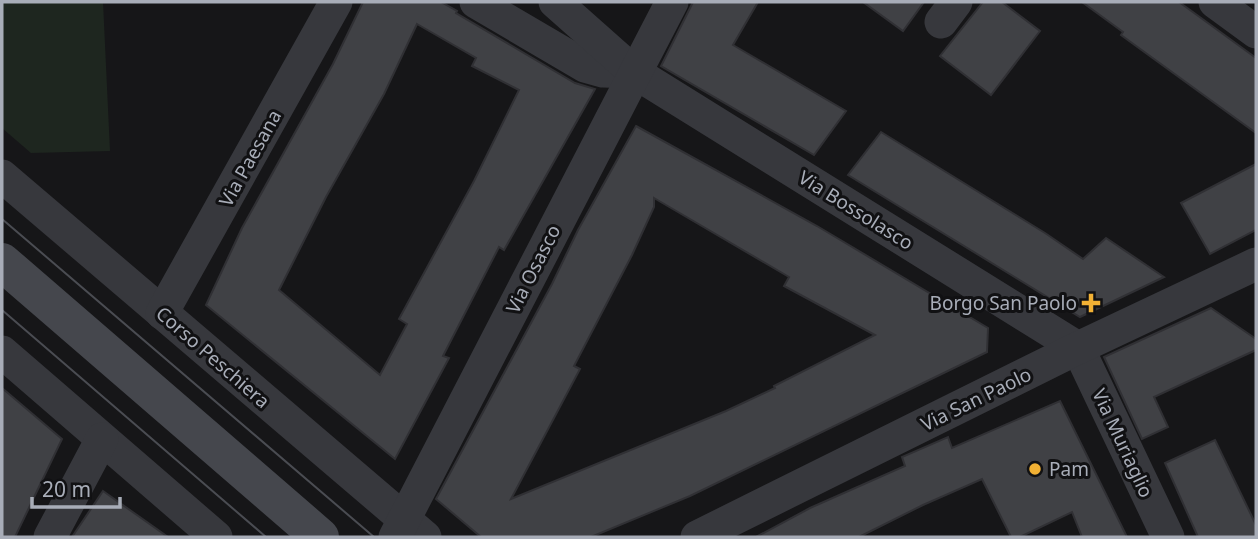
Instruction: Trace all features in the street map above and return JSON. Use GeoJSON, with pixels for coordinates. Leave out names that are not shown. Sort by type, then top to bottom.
{"type":"FeatureCollection","features":[{"type":"Feature","properties":{"kind":"main road"},"geometry":{"type":"LineString","coordinates":[[2,262],[320,537]]}},
{"type":"Feature","properties":{"kind":"street","name":"Via Paesana"},"geometry":{"type":"LineString","coordinates":[[162,313],[336,2]]}},
{"type":"Feature","properties":{"kind":"street","name":"Via Bossolasco"},"geometry":{"type":"LineString","coordinates":[[555,2],[634,72],[1078,348]]}},
{"type":"Feature","properties":{"kind":"street","name":"Via Osasco"},"geometry":{"type":"LineString","coordinates":[[408,531],[634,72],[672,2]]}},
{"type":"Feature","properties":{"kind":"street"},"geometry":{"type":"LineString","coordinates":[[1215,2],[1256,32]]}},
{"type":"Feature","properties":{"kind":"street","name":"Via Bossolasco"},"geometry":{"type":"LineString","coordinates":[[484,5],[586,66],[603,71],[634,72]]}},
{"type":"Feature","properties":{"kind":"street","name":"Corso Peschiera"},"geometry":{"type":"LineString","coordinates":[[2,176],[162,313],[408,531]]}},
{"type":"Feature","properties":{"kind":"street","name":"Via San Paolo"},"geometry":{"type":"LineString","coordinates":[[697,537],[1078,348],[1256,264]]}},
{"type":"Feature","properties":{"kind":"street","name":"Via Muriaglio"},"geometry":{"type":"LineString","coordinates":[[1078,348],[1168,537]]}},
{"type":"Feature","properties":{"kind":"street"},"geometry":{"type":"LineString","coordinates":[[2,352],[216,537]]}},
{"type":"Feature","properties":{"kind":"street"},"geometry":{"type":"LineString","coordinates":[[50,537],[102,439]]}},
{"type":"Feature","properties":{"kind":"shaded area"},"geometry":{"type":"Polygon","coordinates":[[[2,2],[103,2],[110,151],[31,153],[2,128],[2,2]]]}},
{"type":"Feature","properties":{"kind":"building"},"geometry":{"type":"Polygon","coordinates":[[[363,2],[441,2],[575,83],[595,89],[504,250],[499,247],[443,356],[449,358],[395,459],[206,305],[242,228],[333,64],[363,2]],[[417,24],[384,94],[326,197],[279,290],[380,375],[407,324],[399,319],[474,181],[519,90],[472,66],[476,58],[417,24]]]}},
{"type":"Feature","properties":{"kind":"building"},"geometry":{"type":"Polygon","coordinates":[[[693,2],[758,2],[733,45],[846,111],[814,155],[661,66],[693,2]]]}},
{"type":"Feature","properties":{"kind":"building"},"geometry":{"type":"Polygon","coordinates":[[[863,2],[924,2],[903,31],[863,2]]]}},
{"type":"Feature","properties":{"kind":"building"},"geometry":{"type":"Polygon","coordinates":[[[983,2],[1002,2],[1040,31],[991,95],[940,56],[983,2]]]}},
{"type":"Feature","properties":{"kind":"building"},"geometry":{"type":"Polygon","coordinates":[[[1082,2],[1179,2],[1256,58],[1256,133],[1121,35],[1123,32],[1082,2]]]}},
{"type":"Feature","properties":{"kind":"building"},"geometry":{"type":"Polygon","coordinates":[[[636,126],[817,226],[988,328],[987,352],[690,496],[591,537],[481,537],[436,499],[552,284],[578,230],[636,126]],[[654,198],[654,207],[632,255],[574,366],[580,369],[511,499],[726,411],[875,335],[784,286],[789,277],[654,198]]]}},
{"type":"Feature","properties":{"kind":"building"},"geometry":{"type":"Polygon","coordinates":[[[881,132],[1083,259],[1106,238],[1164,277],[1080,317],[848,175],[881,132]]]}},
{"type":"Feature","properties":{"kind":"building"},"geometry":{"type":"Polygon","coordinates":[[[1256,164],[1256,230],[1210,254],[1181,203],[1256,164]]]}},
{"type":"Feature","properties":{"kind":"building"},"geometry":{"type":"Polygon","coordinates":[[[1211,308],[1256,339],[1256,350],[1154,397],[1168,427],[1142,439],[1104,357],[1211,308]]]}},
{"type":"Feature","properties":{"kind":"building"},"geometry":{"type":"Polygon","coordinates":[[[2,388],[62,439],[15,537],[2,537],[2,388]]]}},
{"type":"Feature","properties":{"kind":"building"},"geometry":{"type":"Polygon","coordinates":[[[1060,401],[1127,537],[1082,537],[1072,512],[1020,537],[1011,537],[982,479],[859,537],[756,537],[810,508],[905,466],[902,457],[948,437],[952,448],[1060,401]]]}},
{"type":"Feature","properties":{"kind":"building"},"geometry":{"type":"Polygon","coordinates":[[[1215,440],[1256,525],[1256,537],[1198,537],[1165,463],[1215,440]]]}},
{"type":"Feature","properties":{"kind":"building"},"geometry":{"type":"Polygon","coordinates":[[[103,491],[168,537],[72,537],[103,491]]]}},
{"type":"Feature","properties":{"kind":"tram line"},"geometry":{"type":"LineString","coordinates":[[2,219],[374,537]]}},
{"type":"Feature","properties":{"kind":"tram line"},"geometry":{"type":"LineString","coordinates":[[2,310],[266,537]]}},
{"type":"Feature","properties":{"kind":"place","name":"Borgo San Paolo"},"geometry":{"type":"Point","coordinates":[1091,303]}},
{"type":"Feature","properties":{"kind":"place","name":"Pam"},"geometry":{"type":"Point","coordinates":[1035,469]}}]}
